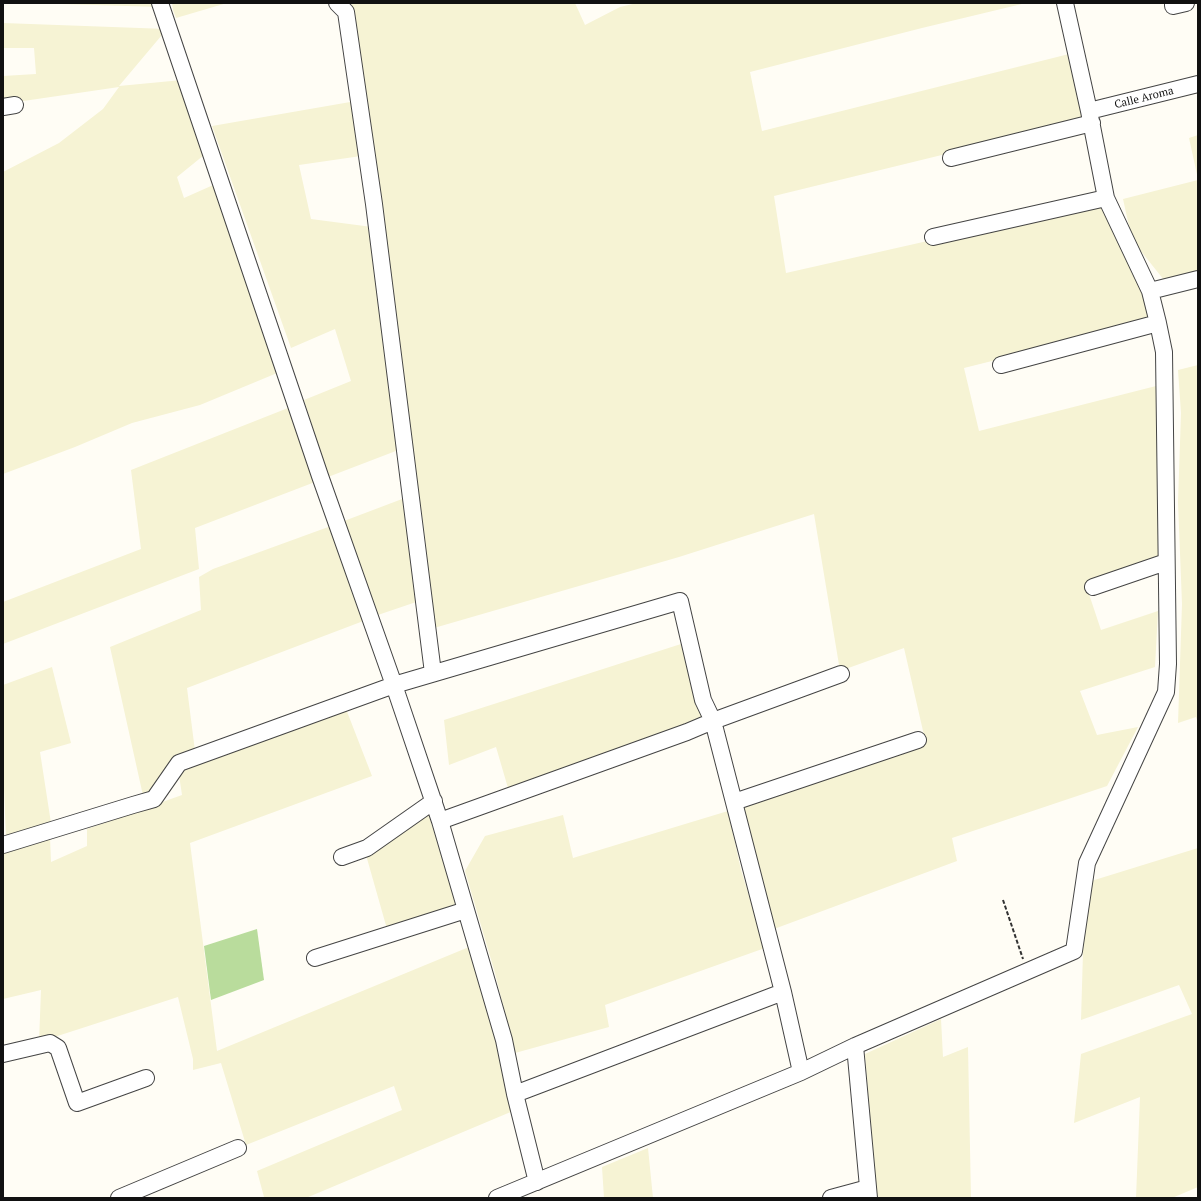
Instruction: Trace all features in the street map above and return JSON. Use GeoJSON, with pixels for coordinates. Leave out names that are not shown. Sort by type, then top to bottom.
{"type":"FeatureCollection","features":[{"type":"Feature","properties":{"kind":"street"},"geometry":{"type":"LineString","coordinates":[[160,3],[317,468],[434,801],[504,1040],[515,1094],[537,1182]]}},
{"type":"Feature","properties":{"kind":"street"},"geometry":{"type":"LineString","coordinates":[[337,3],[346,12],[374,204],[433,673]]}},
{"type":"Feature","properties":{"kind":"street"},"geometry":{"type":"LineString","coordinates":[[497,1198],[801,1072],[855,1046],[1074,951],[1087,863],[1166,692],[1168,664],[1164,352],[1150,291],[1106,198],[1091,117],[1066,3]]}},
{"type":"Feature","properties":{"kind":"street"},"geometry":{"type":"LineString","coordinates":[[1173,3],[1173,6],[1186,3]]}},
{"type":"Feature","properties":{"kind":"street","name":"Calle Aroma"},"geometry":{"type":"LineString","coordinates":[[951,158],[1198,84]]}},
{"type":"Feature","properties":{"kind":"street"},"geometry":{"type":"LineString","coordinates":[[933,237],[1106,198]]}},
{"type":"Feature","properties":{"kind":"street"},"geometry":{"type":"LineString","coordinates":[[1150,291],[1198,279]]}},
{"type":"Feature","properties":{"kind":"street"},"geometry":{"type":"LineString","coordinates":[[1001,365],[1158,323]]}},
{"type":"Feature","properties":{"kind":"street"},"geometry":{"type":"LineString","coordinates":[[1093,587],[1166,562]]}},
{"type":"Feature","properties":{"kind":"street"},"geometry":{"type":"LineString","coordinates":[[3,845],[154,799],[179,763],[394,685],[680,601],[703,700],[713,721],[801,1072]]}},
{"type":"Feature","properties":{"kind":"street"},"geometry":{"type":"LineString","coordinates":[[440,821],[687,732],[841,674]]}},
{"type":"Feature","properties":{"kind":"street"},"geometry":{"type":"LineString","coordinates":[[734,802],[918,740]]}},
{"type":"Feature","properties":{"kind":"street"},"geometry":{"type":"LineString","coordinates":[[342,858],[366,848],[434,801]]}},
{"type":"Feature","properties":{"kind":"street"},"geometry":{"type":"LineString","coordinates":[[315,958],[466,910]]}},
{"type":"Feature","properties":{"kind":"street"},"geometry":{"type":"LineString","coordinates":[[515,1094],[782,992]]}},
{"type":"Feature","properties":{"kind":"street"},"geometry":{"type":"LineString","coordinates":[[3,1054],[50,1043],[58,1048],[77,1103],[146,1078]]}},
{"type":"Feature","properties":{"kind":"street"},"geometry":{"type":"LineString","coordinates":[[831,1198],[868,1193],[855,1046]]}},
{"type":"Feature","properties":{"kind":"street"},"geometry":{"type":"LineString","coordinates":[[119,1198],[238,1148]]}},
{"type":"Feature","properties":{"kind":"path"},"geometry":{"type":"LineString","coordinates":[[1003,900],[1027,972]]}},
{"type":"Feature","properties":{"kind":"shaded area"},"geometry":{"type":"Polygon","coordinates":[[[28,3],[159,3],[160,7],[28,3]]]}},
{"type":"Feature","properties":{"kind":"shaded area"},"geometry":{"type":"Polygon","coordinates":[[[172,3],[227,3],[176,18],[172,3]]]}},
{"type":"Feature","properties":{"kind":"shaded area"},"geometry":{"type":"Polygon","coordinates":[[[359,3],[575,3],[585,25],[620,7],[637,3],[1026,3],[750,72],[762,131],[1073,53],[1085,120],[774,196],[786,273],[1100,202],[1145,294],[1152,321],[964,368],[979,431],[1160,385],[1160,559],[1086,585],[1101,630],[1158,611],[1155,667],[1080,691],[1097,735],[1138,727],[1107,786],[952,838],[957,861],[774,929],[742,806],[926,744],[904,648],[840,671],[814,514],[679,557],[434,628],[423,521],[404,416],[347,5],[359,3]]]}},
{"type":"Feature","properties":{"kind":"shaded area"},"geometry":{"type":"Polygon","coordinates":[[[3,23],[167,29],[119,86],[182,80],[209,151],[177,177],[184,198],[220,182],[282,371],[200,405],[132,423],[75,447],[3,474],[3,172],[59,143],[103,109],[119,87],[3,104],[3,76],[36,74],[34,48],[3,48],[3,23]]]}},
{"type":"Feature","properties":{"kind":"shaded area"},"geometry":{"type":"Polygon","coordinates":[[[356,101],[361,156],[299,165],[311,219],[372,227],[401,449],[328,477],[304,400],[351,381],[335,329],[291,348],[212,126],[356,101]]]}},
{"type":"Feature","properties":{"kind":"shaded area"},"geometry":{"type":"Polygon","coordinates":[[[1198,135],[1198,179],[1189,138],[1198,135]]]}},
{"type":"Feature","properties":{"kind":"shaded area"},"geometry":{"type":"Polygon","coordinates":[[[1198,180],[1198,271],[1164,280],[1132,240],[1123,199],[1198,180]]]}},
{"type":"Feature","properties":{"kind":"shaded area"},"geometry":{"type":"Polygon","coordinates":[[[1198,365],[1198,723],[1196,717],[1178,723],[1182,604],[1178,502],[1181,413],[1178,370],[1198,365]]]}},
{"type":"Feature","properties":{"kind":"shaded area"},"geometry":{"type":"Polygon","coordinates":[[[288,408],[315,482],[195,528],[199,569],[3,644],[3,602],[141,549],[131,470],[288,408]]]}},
{"type":"Feature","properties":{"kind":"shaded area"},"geometry":{"type":"Polygon","coordinates":[[[410,496],[422,600],[375,616],[344,521],[410,496]]]}},
{"type":"Feature","properties":{"kind":"shaded area"},"geometry":{"type":"Polygon","coordinates":[[[331,526],[366,620],[187,688],[195,751],[144,800],[110,647],[201,610],[199,577],[213,569],[331,526]]]}},
{"type":"Feature","properties":{"kind":"shaded area"},"geometry":{"type":"Polygon","coordinates":[[[681,644],[702,719],[508,788],[496,747],[449,765],[444,720],[681,644]]]}},
{"type":"Feature","properties":{"kind":"shaded area"},"geometry":{"type":"Polygon","coordinates":[[[52,667],[71,743],[40,752],[51,823],[6,838],[3,788],[3,685],[52,667]]]}},
{"type":"Feature","properties":{"kind":"shaded area"},"geometry":{"type":"Polygon","coordinates":[[[346,709],[372,776],[190,843],[217,1051],[469,947],[497,1044],[513,1111],[306,1198],[262,1198],[264,1197],[257,1171],[402,1110],[394,1086],[246,1145],[221,1063],[193,1070],[193,1059],[178,997],[39,1042],[41,990],[3,999],[3,851],[50,837],[51,862],[87,846],[87,829],[182,795],[179,775],[186,765],[346,709]]]}},
{"type":"Feature","properties":{"kind":"shaded area"},"geometry":{"type":"Polygon","coordinates":[[[728,811],[741,870],[765,948],[605,1005],[609,1027],[515,1053],[495,973],[465,871],[485,836],[563,815],[573,858],[728,811]]]}},
{"type":"Feature","properties":{"kind":"shaded area"},"geometry":{"type":"Polygon","coordinates":[[[428,812],[456,904],[387,929],[366,855],[428,812]]]}},
{"type":"Feature","properties":{"kind":"shaded area"},"geometry":{"type":"Polygon","coordinates":[[[1198,848],[1198,1187],[1172,1198],[1136,1198],[1140,1097],[1074,1123],[1081,1054],[1192,1014],[1179,985],[1081,1020],[1083,952],[1088,882],[1198,848]]]}},
{"type":"Feature","properties":{"kind":"shaded area"},"geometry":{"type":"Polygon","coordinates":[[[941,1019],[943,1057],[968,1047],[971,1198],[876,1198],[865,1054],[941,1019]]]}},
{"type":"Feature","properties":{"kind":"shaded area"},"geometry":{"type":"Polygon","coordinates":[[[648,1148],[653,1198],[604,1198],[602,1167],[648,1148]]]}},
{"type":"Feature","properties":{"kind":"green space"},"geometry":{"type":"Polygon","coordinates":[[[257,929],[264,980],[211,1000],[204,946],[257,929]]]}}]}
